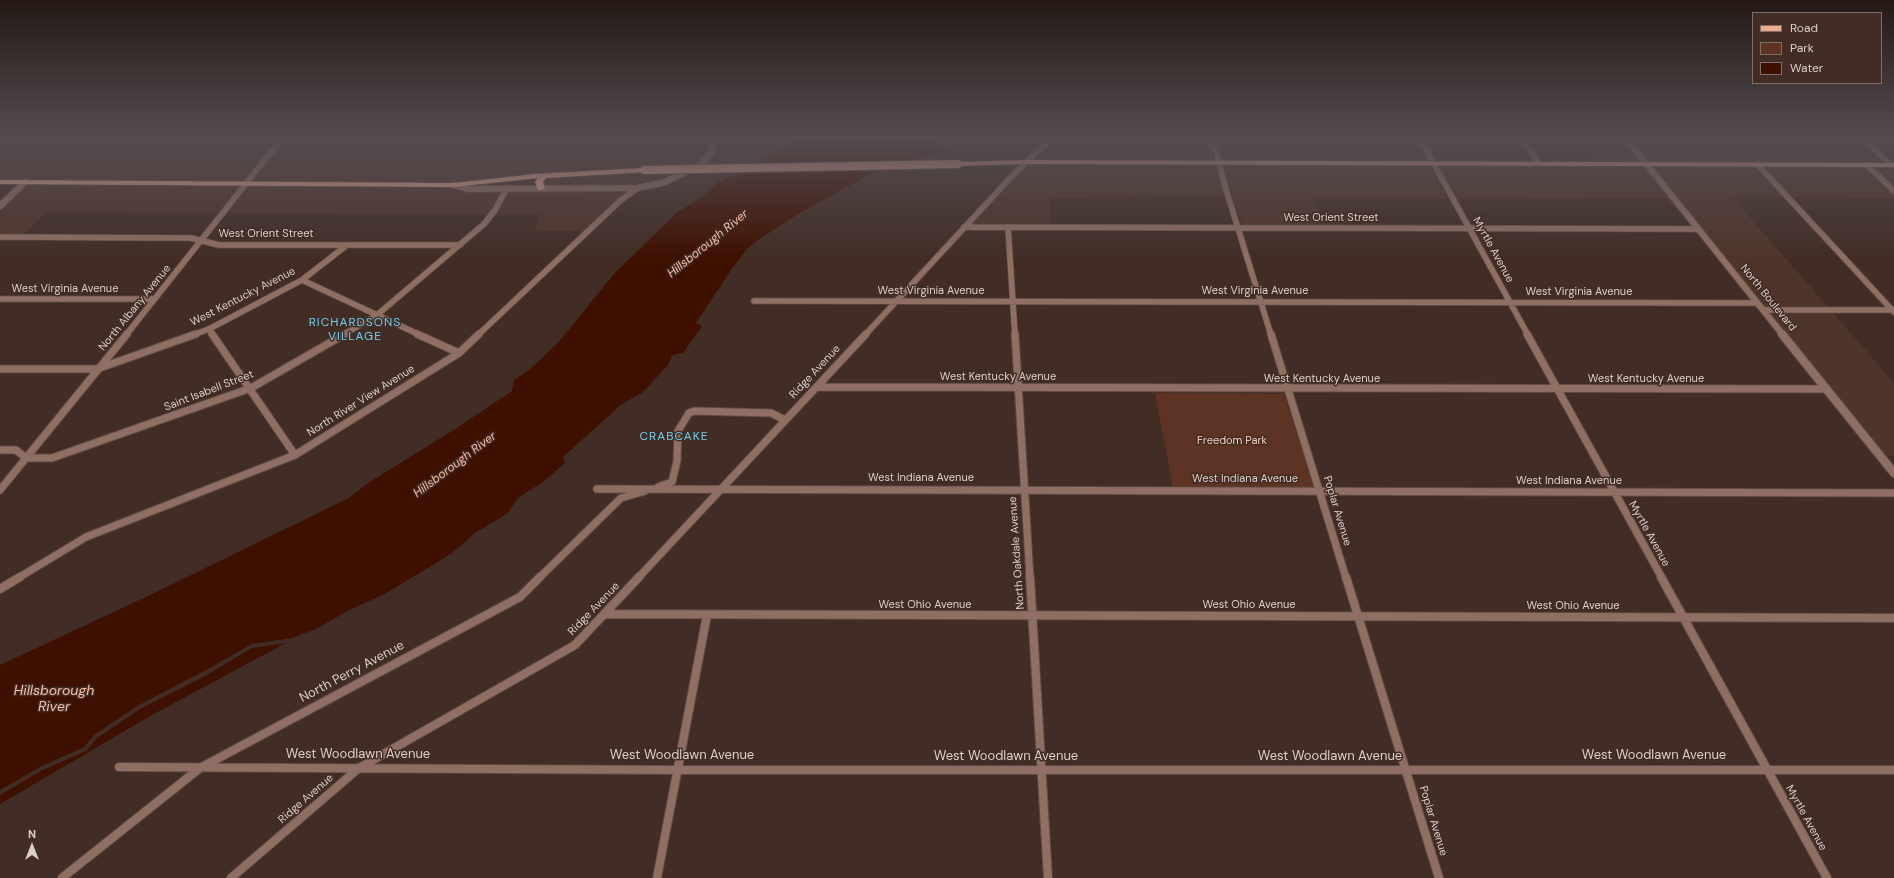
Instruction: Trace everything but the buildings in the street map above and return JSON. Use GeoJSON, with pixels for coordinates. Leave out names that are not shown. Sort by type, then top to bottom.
{"type":"FeatureCollection","features":[{"type":"Feature","properties":{"kind":"main road"},"geometry":{"type":"LineString","coordinates":[[0,182],[454,185],[523,178]]}},
{"type":"Feature","properties":{"kind":"main road"},"geometry":{"type":"LineString","coordinates":[[541,188],[539,182],[542,178]]}},
{"type":"Feature","properties":{"kind":"street","name":"North Albany Avenue"},"geometry":{"type":"LineString","coordinates":[[0,490],[252,178]]}},
{"type":"Feature","properties":{"kind":"street","name":"North River View Avenue"},"geometry":{"type":"LineString","coordinates":[[0,589],[86,536],[295,455],[459,353],[621,200],[638,188],[665,182],[674,178]]}},
{"type":"Feature","properties":{"kind":"street","name":"Ridge Avenue"},"geometry":{"type":"LineString","coordinates":[[231,878],[359,768],[575,644],[898,301],[1010,178]]}},
{"type":"Feature","properties":{"kind":"street","name":"Poplar Avenue"},"geometry":{"type":"LineString","coordinates":[[1223,178],[1439,878]]}},
{"type":"Feature","properties":{"kind":"street","name":"Myrtle Avenue"},"geometry":{"type":"LineString","coordinates":[[1441,178],[1827,878]]}},
{"type":"Feature","properties":{"kind":"street","name":"North Boulevard"},"geometry":{"type":"LineString","coordinates":[[1658,178],[1894,473]]}},
{"type":"Feature","properties":{"kind":"street"},"geometry":{"type":"LineString","coordinates":[[1770,178],[1893,311]]}},
{"type":"Feature","properties":{"kind":"street"},"geometry":{"type":"LineString","coordinates":[[1880,178],[1894,191]]}},
{"type":"Feature","properties":{"kind":"street"},"geometry":{"type":"LineString","coordinates":[[0,206],[25,182]]}},
{"type":"Feature","properties":{"kind":"street"},"geometry":{"type":"LineString","coordinates":[[454,185],[462,188],[638,188]]}},
{"type":"Feature","properties":{"kind":"street","name":"Saint Isabell Street"},"geometry":{"type":"LineString","coordinates":[[0,450],[16,450],[26,458],[52,458],[251,388],[377,316],[484,224],[495,210],[507,188]]}},
{"type":"Feature","properties":{"kind":"street","name":"West Orient Street"},"geometry":{"type":"LineString","coordinates":[[964,227],[1698,229]]}},
{"type":"Feature","properties":{"kind":"street","name":"North Oakdale Avenue"},"geometry":{"type":"LineString","coordinates":[[1008,227],[1048,878]]}},
{"type":"Feature","properties":{"kind":"street","name":"West Orient Street"},"geometry":{"type":"LineString","coordinates":[[0,237],[191,238],[219,245],[460,245]]}},
{"type":"Feature","properties":{"kind":"street","name":"West Kentucky Avenue"},"geometry":{"type":"LineString","coordinates":[[0,369],[97,370],[209,329],[302,280],[347,244]]}},
{"type":"Feature","properties":{"kind":"street"},"geometry":{"type":"LineString","coordinates":[[302,280],[459,353]]}},
{"type":"Feature","properties":{"kind":"street","name":"West Virginia Avenue"},"geometry":{"type":"LineString","coordinates":[[0,299],[154,299]]}},
{"type":"Feature","properties":{"kind":"street","name":"West Virginia Avenue"},"geometry":{"type":"LineString","coordinates":[[754,301],[1509,301],[1757,303]]}},
{"type":"Feature","properties":{"kind":"street"},"geometry":{"type":"LineString","coordinates":[[1763,310],[1893,311]]}},
{"type":"Feature","properties":{"kind":"street"},"geometry":{"type":"LineString","coordinates":[[209,329],[251,388],[295,455]]}},
{"type":"Feature","properties":{"kind":"street","name":"West Kentucky Avenue"},"geometry":{"type":"LineString","coordinates":[[817,387],[1827,390]]}},
{"type":"Feature","properties":{"kind":"street","name":"North Perry Avenue"},"geometry":{"type":"LineString","coordinates":[[62,878],[200,768],[520,597],[622,498],[672,482],[677,461],[678,431],[689,414],[694,411],[771,414],[785,420]]}},
{"type":"Feature","properties":{"kind":"street","name":"West Indiana Avenue"},"geometry":{"type":"LineString","coordinates":[[597,489],[1894,493]]}},
{"type":"Feature","properties":{"kind":"street","name":"West Ohio Avenue"},"geometry":{"type":"LineString","coordinates":[[604,614],[1894,618]]}},
{"type":"Feature","properties":{"kind":"street"},"geometry":{"type":"LineString","coordinates":[[658,878],[707,615]]}},
{"type":"Feature","properties":{"kind":"street","name":"West Woodlawn Avenue"},"geometry":{"type":"LineString","coordinates":[[119,767],[677,770],[1894,770]]}},
{"type":"Feature","properties":{"kind":"shaded area"},"geometry":{"type":"Polygon","coordinates":[[[0,178],[248,178],[246,181],[0,180],[0,178]]]}},
{"type":"Feature","properties":{"kind":"shaded area"},"geometry":{"type":"Polygon","coordinates":[[[255,178],[492,178],[452,182],[253,181],[255,178]]]}},
{"type":"Feature","properties":{"kind":"shaded area"},"geometry":{"type":"Polygon","coordinates":[[[545,178],[669,178],[640,185],[544,186],[543,182],[545,178]]]}},
{"type":"Feature","properties":{"kind":"shaded area"},"geometry":{"type":"Polygon","coordinates":[[[1015,178],[1219,178],[1224,196],[1050,198],[1049,224],[972,224],[1015,178]]]}},
{"type":"Feature","properties":{"kind":"shaded area"},"geometry":{"type":"Polygon","coordinates":[[[1227,178],[1437,178],[1448,199],[1315,199],[1326,226],[1242,225],[1227,178]]]}},
{"type":"Feature","properties":{"kind":"shaded area"},"geometry":{"type":"Polygon","coordinates":[[[1445,178],[1654,178],[1669,198],[1456,199],[1445,178]]]}},
{"type":"Feature","properties":{"kind":"shaded area"},"geometry":{"type":"Polygon","coordinates":[[[1661,178],[1765,178],[1783,197],[1732,197],[1828,307],[1765,307],[1661,178]]]}},
{"type":"Feature","properties":{"kind":"shaded area"},"geometry":{"type":"Polygon","coordinates":[[[1773,178],[1877,178],[1894,195],[1894,198],[1791,197],[1773,178]]]}},
{"type":"Feature","properties":{"kind":"shaded area"},"geometry":{"type":"Polygon","coordinates":[[[1885,178],[1894,178],[1894,187],[1885,178]]]}},
{"type":"Feature","properties":{"kind":"shaded area"},"geometry":{"type":"Polygon","coordinates":[[[26,185],[242,185],[220,213],[45,212],[24,234],[0,234],[0,210],[26,185]]]}},
{"type":"Feature","properties":{"kind":"shaded area"},"geometry":{"type":"Polygon","coordinates":[[[249,186],[448,187],[461,191],[502,191],[488,215],[228,213],[249,186]]]}},
{"type":"Feature","properties":{"kind":"shaded area"},"geometry":{"type":"Polygon","coordinates":[[[510,191],[630,191],[618,199],[584,231],[534,231],[540,215],[496,215],[510,191]]]}},
{"type":"Feature","properties":{"kind":"shaded area"},"geometry":{"type":"Polygon","coordinates":[[[1833,313],[1894,383],[1894,456],[1885,456],[1770,314],[1833,313]]]}},
{"type":"Feature","properties":{"kind":"green space","name":"Freedom Park"},"geometry":{"type":"Polygon","coordinates":[[[1155,393],[1284,394],[1314,488],[1173,488],[1155,393]]]}},
{"type":"Feature","properties":{"kind":"water","name":"Hillsborough River"},"geometry":{"type":"Polygon","coordinates":[[[729,178],[863,178],[803,211],[758,240],[747,249],[733,267],[696,323],[702,326],[683,353],[672,355],[668,365],[643,392],[622,404],[563,457],[565,463],[543,482],[518,498],[507,514],[475,533],[451,554],[383,595],[349,610],[316,629],[292,638],[252,644],[139,705],[94,735],[84,747],[40,767],[0,790],[0,665],[148,596],[349,498],[368,483],[452,431],[512,391],[514,380],[529,370],[558,343],[613,275],[676,213],[707,193],[718,182],[729,178]]]}},
{"type":"Feature","properties":{"kind":"water"},"geometry":{"type":"Polygon","coordinates":[[[286,643],[152,715],[0,804],[0,795],[41,771],[86,751],[97,738],[140,709],[205,676],[252,648],[286,643]]]}},
{"type":"Feature","properties":{"kind":"district","name":"RICHARDSONS VILLAGE"},"geometry":{"type":"Point","coordinates":[355,330]}},
{"type":"Feature","properties":{"kind":"district","name":"CRABCAKE"},"geometry":{"type":"Point","coordinates":[674,437]}}]}
